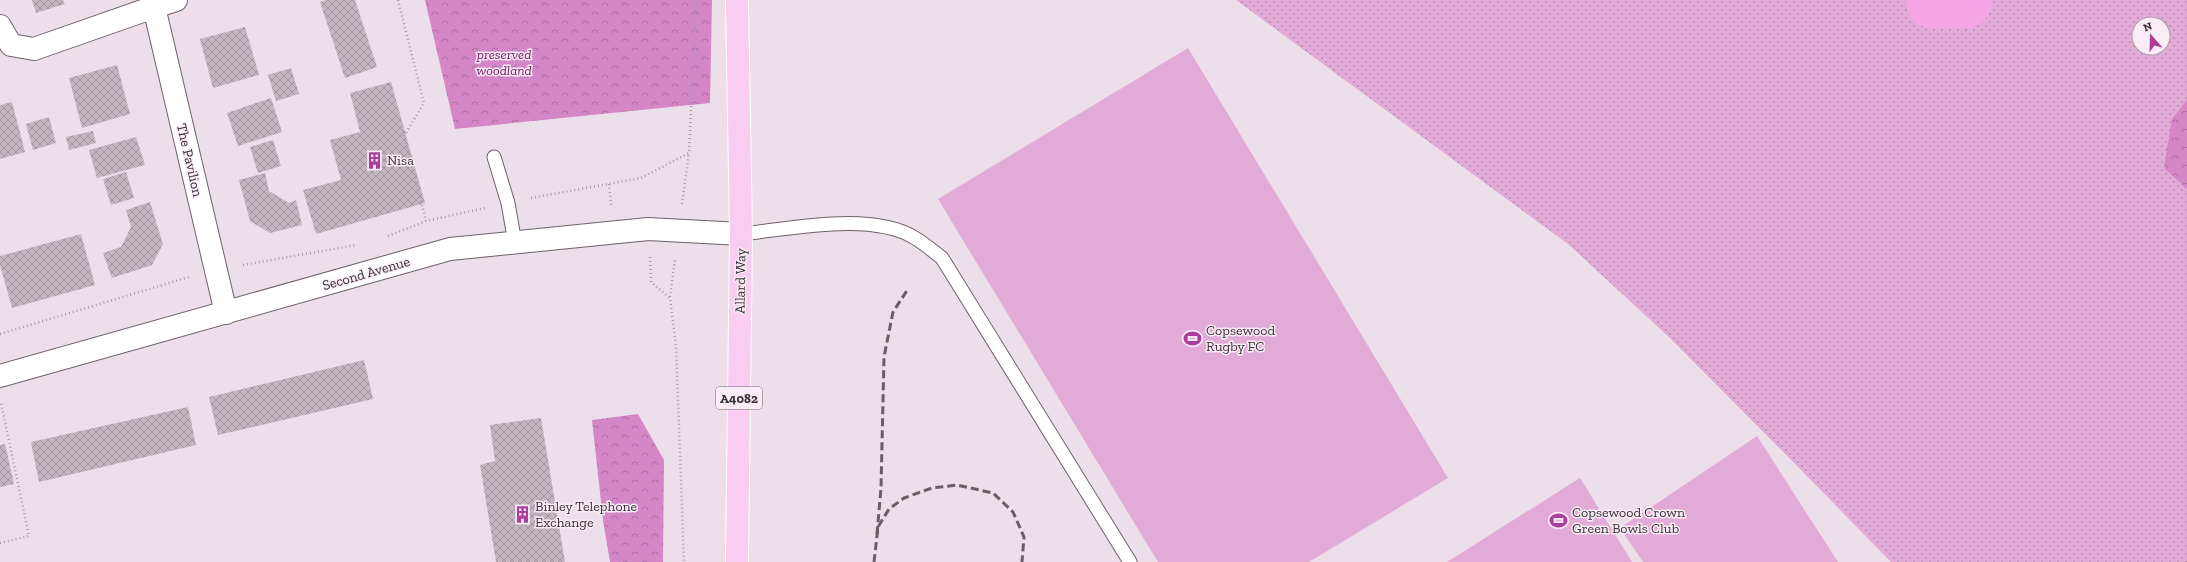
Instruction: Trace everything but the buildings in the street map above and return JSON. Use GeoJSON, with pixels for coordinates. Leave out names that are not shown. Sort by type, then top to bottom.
{"type":"FeatureCollection","features":[{"type":"Feature","properties":{"kind":"main road","name":"Allard Way"},"geometry":{"type":"LineString","coordinates":[[737,0],[741,234],[737,562]]}},
{"type":"Feature","properties":{"kind":"street"},"geometry":{"type":"LineString","coordinates":[[0,26],[11,45],[34,49],[176,0]]}},
{"type":"Feature","properties":{"kind":"street","name":"The Pavilion"},"geometry":{"type":"LineString","coordinates":[[154,7],[226,312]]}},
{"type":"Feature","properties":{"kind":"street","name":"Second Avenue"},"geometry":{"type":"LineString","coordinates":[[0,376],[450,249],[648,229],[741,234]]}},
{"type":"Feature","properties":{"kind":"lane"},"geometry":{"type":"LineString","coordinates":[[494,157],[508,203],[515,243]]}},
{"type":"Feature","properties":{"kind":"lane"},"geometry":{"type":"LineString","coordinates":[[741,234],[841,223],[882,226],[915,238],[942,258],[1130,562]]}},
{"type":"Feature","properties":{"kind":"path"},"geometry":{"type":"LineString","coordinates":[[384,237],[426,221],[404,136],[424,103],[398,0]]}},
{"type":"Feature","properties":{"kind":"path"},"geometry":{"type":"LineString","coordinates":[[609,184],[641,178],[689,153],[696,0]]}},
{"type":"Feature","properties":{"kind":"path"},"geometry":{"type":"LineString","coordinates":[[648,229],[651,282],[670,298],[676,346],[684,562]]}},
{"type":"Feature","properties":{"kind":"path"},"geometry":{"type":"LineString","coordinates":[[0,334],[216,269],[362,244]]}},
{"type":"Feature","properties":{"kind":"path"},"geometry":{"type":"LineString","coordinates":[[0,401],[29,536],[0,543]]}},
{"type":"Feature","properties":{"kind":"shaded area"},"geometry":{"type":"Polygon","coordinates":[[[1236,0],[2187,0],[2187,562],[1891,562],[1671,339],[1568,244],[1236,0]]]}},
{"type":"Feature","properties":{"kind":"shaded area","name":"Copsewood Rugby FC"},"geometry":{"type":"Polygon","coordinates":[[[1188,48],[1448,478],[1309,562],[1158,562],[938,199],[1188,48]]]}},
{"type":"Feature","properties":{"kind":"shaded area"},"geometry":{"type":"Polygon","coordinates":[[[1757,436],[1838,562],[1643,562],[1620,528],[1757,436]]]}},
{"type":"Feature","properties":{"kind":"shaded area","name":"Copsewood Crown Green Bowls Club"},"geometry":{"type":"Polygon","coordinates":[[[1580,478],[1632,562],[1447,562],[1580,478]]]}},
{"type":"Feature","properties":{"kind":"green space","name":"preserved woodland"},"geometry":{"type":"Polygon","coordinates":[[[425,0],[712,0],[710,103],[455,129],[425,0]]]}},
{"type":"Feature","properties":{"kind":"green space"},"geometry":{"type":"Polygon","coordinates":[[[2187,100],[2187,189],[2164,168],[2172,119],[2187,100]]]}},
{"type":"Feature","properties":{"kind":"green space"},"geometry":{"type":"Polygon","coordinates":[[[638,414],[664,460],[663,562],[610,562],[603,520],[592,420],[638,414]]]}},
{"type":"Feature","properties":{"kind":"waterway"},"geometry":{"type":"LineString","coordinates":[[1934,0],[1964,0]]}},
{"type":"Feature","properties":{"kind":"railway"},"geometry":{"type":"LineString","coordinates":[[877,534],[881,488],[884,357],[893,312],[908,289]]}},
{"type":"Feature","properties":{"kind":"railway"},"geometry":{"type":"LineString","coordinates":[[874,562],[878,527],[889,509],[904,498],[932,488],[957,485],[993,493],[1013,512],[1024,537],[1022,562]]}},
{"type":"Feature","properties":{"kind":"place","name":"Nisa"},"geometry":{"type":"Point","coordinates":[374,160]}},
{"type":"Feature","properties":{"kind":"place","name":"Copsewood Rugby FC"},"geometry":{"type":"Point","coordinates":[1193,338]}},
{"type":"Feature","properties":{"kind":"place","name":"Binley Telephone Exchange"},"geometry":{"type":"Point","coordinates":[522,514]}},
{"type":"Feature","properties":{"kind":"place","name":"Copsewood Crown Green Bowls Club"},"geometry":{"type":"Point","coordinates":[1559,520]}}]}
